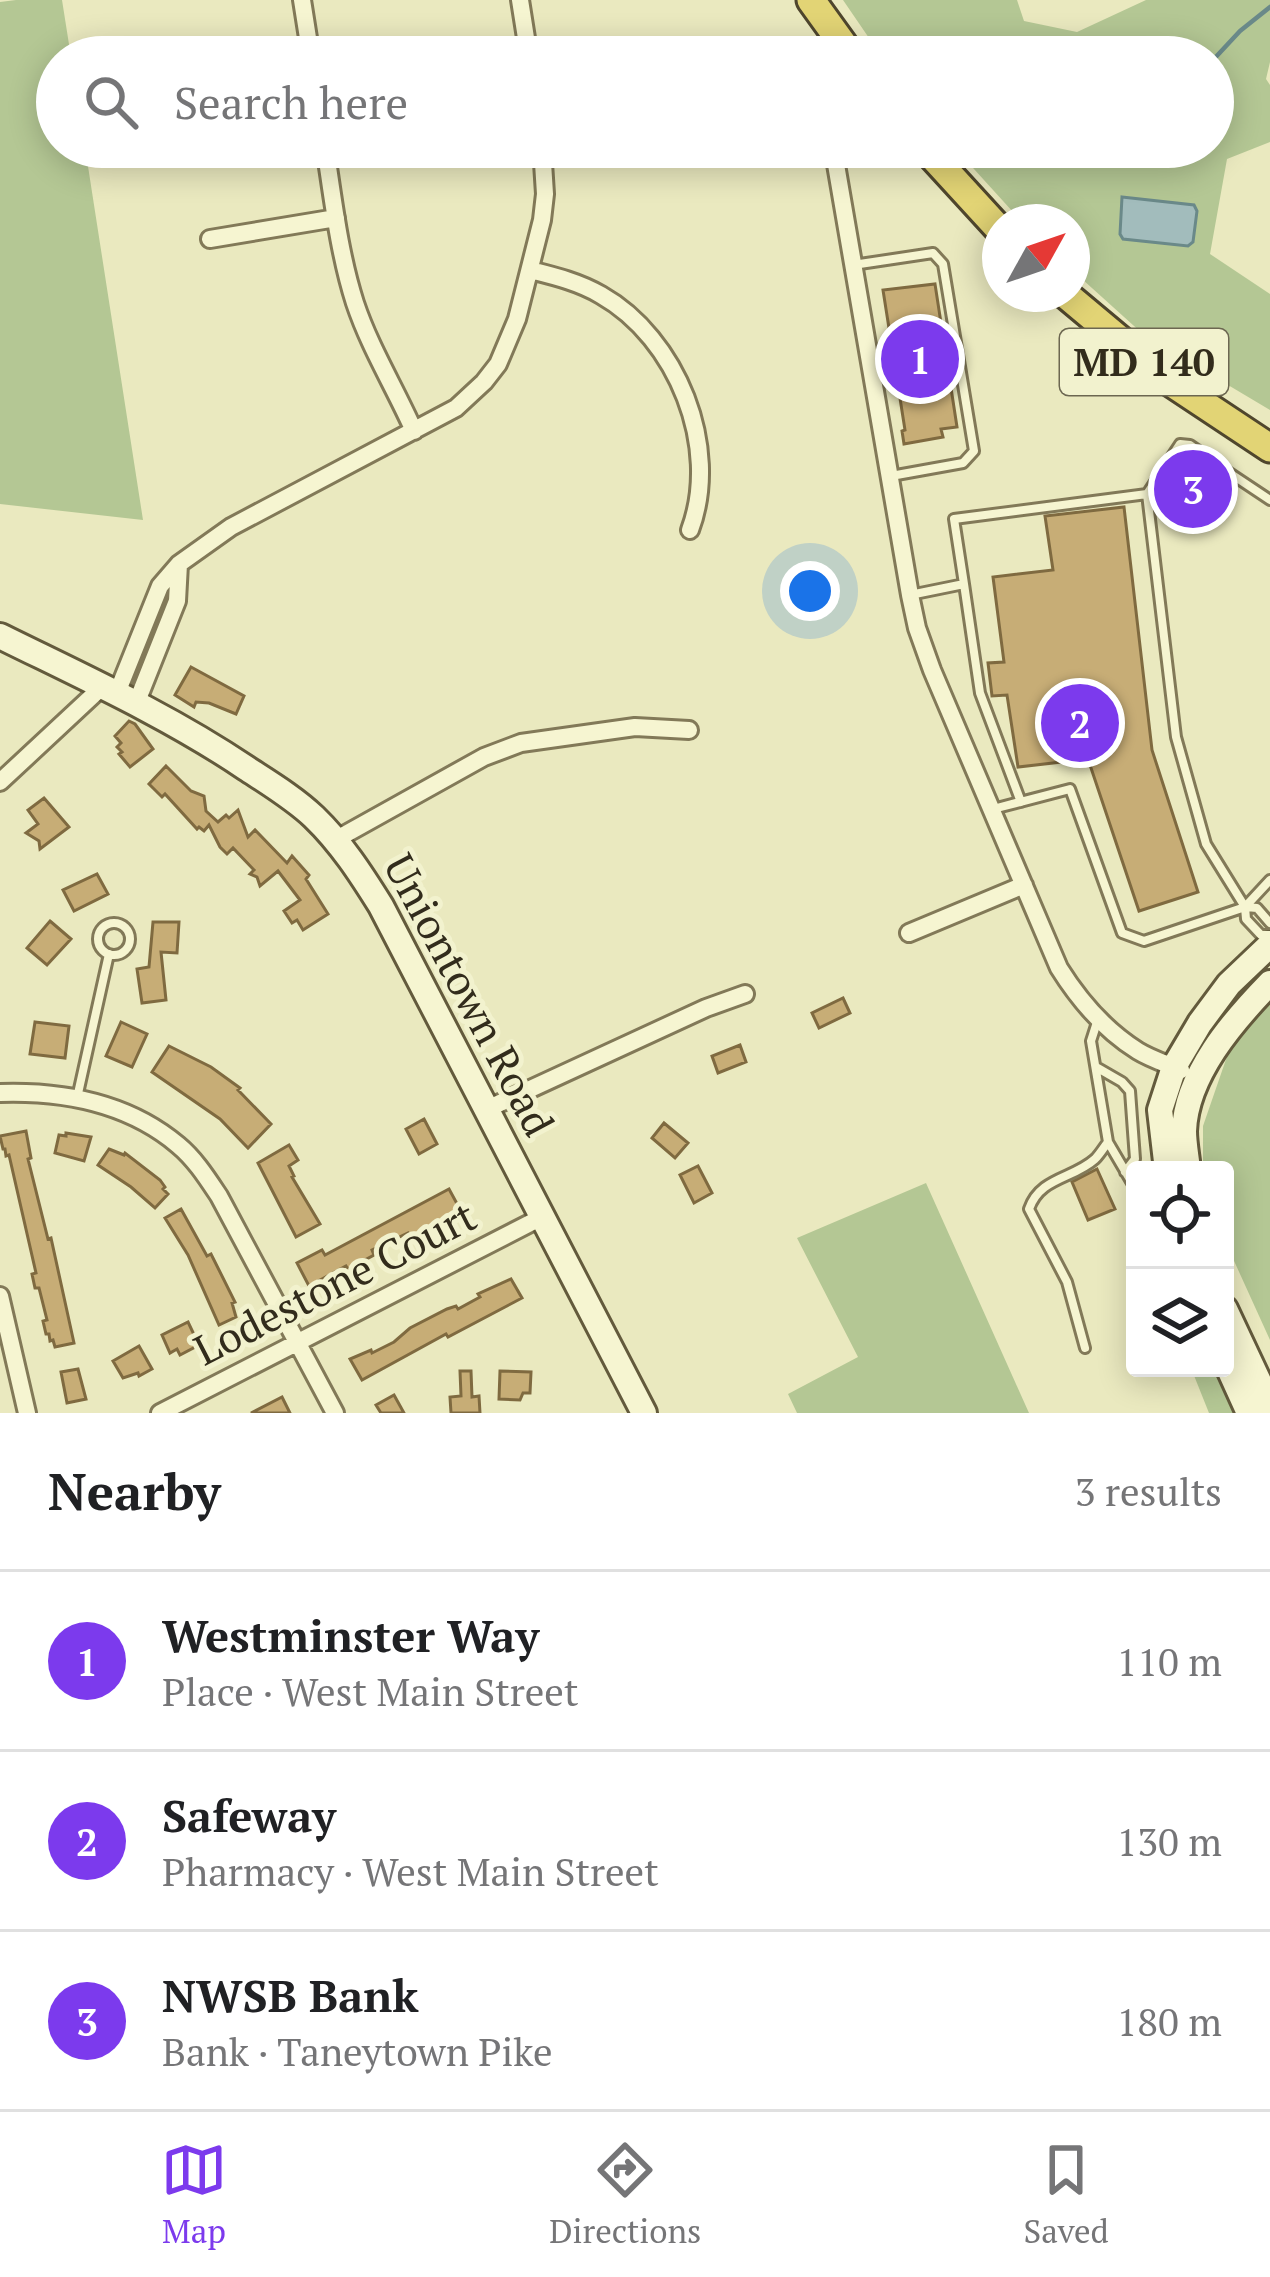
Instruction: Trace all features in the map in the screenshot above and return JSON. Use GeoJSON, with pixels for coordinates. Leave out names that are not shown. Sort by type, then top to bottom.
{"type":"FeatureCollection","features":[{"type":"Feature","properties":{"kind":"highway"},"geometry":{"type":"LineString","coordinates":[[811,0],[837,36]]}},
{"type":"Feature","properties":{"kind":"highway"},"geometry":{"type":"LineString","coordinates":[[943,168],[982,210]]}},
{"type":"Feature","properties":{"kind":"highway","name":"MD 140"},"geometry":{"type":"LineString","coordinates":[[1087,312],[1169,381],[1270,448]]}},
{"type":"Feature","properties":{"kind":"main road","name":"Uniontown Road"},"geometry":{"type":"LineString","coordinates":[[0,636],[189,732],[259,776],[312,816],[352,860],[644,1413]]}},
{"type":"Feature","properties":{"kind":"main road"},"geometry":{"type":"LineString","coordinates":[[1166,1161],[1160,1111],[1174,1067],[1229,984],[1270,945]]}},
{"type":"Feature","properties":{"kind":"main road"},"geometry":{"type":"LineString","coordinates":[[1187,1161],[1184,1130],[1198,1078],[1231,1024],[1270,982]]}},
{"type":"Feature","properties":{"kind":"main road"},"geometry":{"type":"LineString","coordinates":[[1234,1329],[1270,1406]]}},
{"type":"Feature","properties":{"kind":"main road"},"geometry":{"type":"LineString","coordinates":[[1233,1377],[1250,1413]]}},
{"type":"Feature","properties":{"kind":"street"},"geometry":{"type":"LineString","coordinates":[[302,0],[308,36]]}},
{"type":"Feature","properties":{"kind":"street"},"geometry":{"type":"LineString","coordinates":[[520,0],[526,36]]}},
{"type":"Feature","properties":{"kind":"street"},"geometry":{"type":"LineString","coordinates":[[328,168],[348,278],[361,318],[414,430]]}},
{"type":"Feature","properties":{"kind":"street"},"geometry":{"type":"LineString","coordinates":[[0,782],[118,694],[177,601],[179,564],[231,527],[456,408],[484,382],[498,364],[517,319],[543,207],[542,168]]}},
{"type":"Feature","properties":{"kind":"street"},"geometry":{"type":"LineString","coordinates":[[837,168],[910,595],[932,670],[1073,990],[1138,1051],[1198,1078]]}},
{"type":"Feature","properties":{"kind":"street"},"geometry":{"type":"LineString","coordinates":[[211,239],[336,218]]}},
{"type":"Feature","properties":{"kind":"street"},"geometry":{"type":"LineString","coordinates":[[530,270],[581,285],[616,305],[646,332],[670,364],[688,408],[699,460],[700,499],[690,530]]}},
{"type":"Feature","properties":{"kind":"street"},"geometry":{"type":"LineString","coordinates":[[335,840],[521,743],[635,727],[689,730]]}},
{"type":"Feature","properties":{"kind":"street"},"geometry":{"type":"LineString","coordinates":[[909,933],[1024,885]]}},
{"type":"Feature","properties":{"kind":"street"},"geometry":{"type":"LineString","coordinates":[[487,1109],[745,994]]}},
{"type":"Feature","properties":{"kind":"street"},"geometry":{"type":"LineString","coordinates":[[0,1093],[40,1092],[107,1104],[178,1145],[200,1168],[234,1222],[335,1413]]}},
{"type":"Feature","properties":{"kind":"street","name":"Lodestone Court"},"geometry":{"type":"LineString","coordinates":[[160,1413],[542,1216]]}},
{"type":"Feature","properties":{"kind":"street"},"geometry":{"type":"LineString","coordinates":[[0,1296],[27,1413]]}},
{"type":"Feature","properties":{"kind":"lane"},"geometry":{"type":"LineString","coordinates":[[853,265],[933,254],[943,264],[973,429],[974,451],[963,463],[889,476]]}},
{"type":"Feature","properties":{"kind":"lane"},"geometry":{"type":"LineString","coordinates":[[1203,454],[1180,444],[1147,494],[1176,737],[1206,844],[1245,907],[1246,919],[1261,935],[1270,934]]}},
{"type":"Feature","properties":{"kind":"lane"},"geometry":{"type":"LineString","coordinates":[[1219,466],[1270,500]]}},
{"type":"Feature","properties":{"kind":"lane"},"geometry":{"type":"LineString","coordinates":[[1021,802],[980,693],[954,519],[1147,494]]}},
{"type":"Feature","properties":{"kind":"lane"},"geometry":{"type":"LineString","coordinates":[[910,595],[964,584]]}},
{"type":"Feature","properties":{"kind":"lane"},"geometry":{"type":"LineString","coordinates":[[992,809],[1070,789],[1122,933],[1144,941],[1245,907],[1256,908],[1270,922]]}},
{"type":"Feature","properties":{"kind":"lane"},"geometry":{"type":"LineString","coordinates":[[1245,907],[1270,880]]}},
{"type":"Feature","properties":{"kind":"lane"},"geometry":{"type":"LineString","coordinates":[[117,922],[129,932],[130,943],[119,954],[109,954],[97,938],[106,924],[117,922]]}},
{"type":"Feature","properties":{"kind":"lane"},"geometry":{"type":"LineString","coordinates":[[76,1100],[109,954]]}},
{"type":"Feature","properties":{"kind":"lane"},"geometry":{"type":"LineString","coordinates":[[1094,1066],[1130,1091],[1135,1159],[1125,1172],[1108,1142],[1094,1066],[1090,1041],[1099,1018]]}},
{"type":"Feature","properties":{"kind":"lane"},"geometry":{"type":"LineString","coordinates":[[1085,1348],[1066,1282],[1029,1209],[1040,1190],[1095,1159],[1108,1142]]}},
{"type":"Feature","properties":{"kind":"green space"},"geometry":{"type":"Polygon","coordinates":[[[62,0],[68,36],[36,36],[36,168],[88,168],[143,520],[0,504],[0,2],[62,0]]]}},
{"type":"Feature","properties":{"kind":"green space"},"geometry":{"type":"Polygon","coordinates":[[[843,0],[1017,0],[1024,21],[1077,32],[1146,0],[1270,0],[1266,79],[1270,85],[1270,142],[1234,156],[1234,36],[868,36],[843,0]]]}},
{"type":"Feature","properties":{"kind":"green space"},"geometry":{"type":"Polygon","coordinates":[[[973,168],[1225,168],[1210,254],[1270,294],[1270,410],[1144,335],[1090,286],[1090,204],[1006,204],[973,168]]]}},
{"type":"Feature","properties":{"kind":"green space"},"geometry":{"type":"Polygon","coordinates":[[[1270,1001],[1270,1340],[1234,1261],[1234,1161],[1203,1161],[1203,1126],[1232,1042],[1270,1001]]]}},
{"type":"Feature","properties":{"kind":"green space"},"geometry":{"type":"Polygon","coordinates":[[[926,1183],[1029,1413],[797,1413],[788,1394],[858,1357],[797,1238],[926,1183]]]}},
{"type":"Feature","properties":{"kind":"green space"},"geometry":{"type":"Polygon","coordinates":[[[1195,1377],[1222,1377],[1240,1413],[1209,1413],[1195,1377]]]}},
{"type":"Feature","properties":{"kind":"water"},"geometry":{"type":"Polygon","coordinates":[[[1122,197],[1194,205],[1193,242],[1188,246],[1123,239],[1122,197]]]}},
{"type":"Feature","properties":{"kind":"building"},"geometry":{"type":"Polygon","coordinates":[[[935,284],[957,427],[941,429],[943,437],[904,444],[883,290],[935,284]]]}},
{"type":"Feature","properties":{"kind":"building"},"geometry":{"type":"Polygon","coordinates":[[[1182,465],[1219,489],[1204,512],[1167,489],[1182,465]]]}},
{"type":"Feature","properties":{"kind":"building"},"geometry":{"type":"Polygon","coordinates":[[[1124,507],[1152,750],[1198,892],[1139,911],[1088,759],[1018,767],[1007,695],[992,696],[988,663],[1004,662],[993,577],[1053,570],[1045,516],[1124,507]]]}},
{"type":"Feature","properties":{"kind":"building"},"geometry":{"type":"Polygon","coordinates":[[[191,667],[244,696],[236,714],[209,703],[196,702],[194,707],[175,695],[191,667]]]}},
{"type":"Feature","properties":{"kind":"building"},"geometry":{"type":"Polygon","coordinates":[[[129,721],[153,749],[130,767],[119,754],[121,743],[115,736],[129,721]]]}},
{"type":"Feature","properties":{"kind":"building"},"geometry":{"type":"Polygon","coordinates":[[[166,766],[191,791],[204,796],[206,811],[218,822],[238,810],[248,837],[255,830],[287,863],[292,856],[309,875],[306,879],[328,914],[303,930],[297,920],[292,923],[284,911],[300,900],[278,871],[260,886],[250,874],[254,870],[233,848],[227,854],[220,847],[209,825],[204,831],[197,829],[165,794],[162,797],[149,784],[166,766]]]}},
{"type":"Feature","properties":{"kind":"building"},"geometry":{"type":"Polygon","coordinates":[[[44,798],[69,827],[40,849],[39,841],[26,833],[38,824],[28,810],[44,798]]]}},
{"type":"Feature","properties":{"kind":"building"},"geometry":{"type":"Polygon","coordinates":[[[97,874],[108,894],[74,911],[63,890],[97,874]]]}},
{"type":"Feature","properties":{"kind":"building"},"geometry":{"type":"Polygon","coordinates":[[[50,921],[71,939],[47,965],[27,948],[50,921]]]}},
{"type":"Feature","properties":{"kind":"building"},"geometry":{"type":"Polygon","coordinates":[[[153,922],[179,922],[177,953],[161,952],[166,1000],[142,1003],[137,969],[149,967],[153,922]]]}},
{"type":"Feature","properties":{"kind":"building"},"geometry":{"type":"Polygon","coordinates":[[[843,998],[850,1013],[819,1028],[812,1013],[843,998]]]}},
{"type":"Feature","properties":{"kind":"building"},"geometry":{"type":"Polygon","coordinates":[[[35,1022],[69,1026],[65,1058],[30,1054],[35,1022]]]}},
{"type":"Feature","properties":{"kind":"building"},"geometry":{"type":"Polygon","coordinates":[[[121,1022],[147,1034],[132,1067],[106,1056],[121,1022]]]}},
{"type":"Feature","properties":{"kind":"building"},"geometry":{"type":"Polygon","coordinates":[[[740,1045],[746,1062],[718,1073],[712,1056],[740,1045]]]}},
{"type":"Feature","properties":{"kind":"building"},"geometry":{"type":"Polygon","coordinates":[[[169,1046],[240,1088],[271,1124],[248,1148],[220,1119],[152,1072],[169,1046]]]}},
{"type":"Feature","properties":{"kind":"building"},"geometry":{"type":"Polygon","coordinates":[[[424,1119],[437,1144],[419,1154],[406,1129],[424,1119]]]}},
{"type":"Feature","properties":{"kind":"building"},"geometry":{"type":"Polygon","coordinates":[[[664,1123],[688,1143],[675,1158],[652,1138],[664,1123]]]}},
{"type":"Feature","properties":{"kind":"building"},"geometry":{"type":"Polygon","coordinates":[[[26,1131],[28,1159],[74,1343],[55,1347],[46,1334],[43,1321],[47,1320],[39,1288],[35,1288],[32,1274],[36,1273],[9,1155],[0,1136],[26,1131]]]}},
{"type":"Feature","properties":{"kind":"building"},"geometry":{"type":"Polygon","coordinates":[[[59,1135],[91,1137],[84,1161],[55,1153],[59,1135]]]}},
{"type":"Feature","properties":{"kind":"building"},"geometry":{"type":"Polygon","coordinates":[[[289,1145],[298,1160],[289,1166],[292,1177],[320,1224],[296,1237],[258,1163],[289,1145]]]}},
{"type":"Feature","properties":{"kind":"building"},"geometry":{"type":"Polygon","coordinates":[[[109,1149],[125,1153],[160,1180],[168,1194],[155,1208],[98,1165],[109,1149]]]}},
{"type":"Feature","properties":{"kind":"building"},"geometry":{"type":"Polygon","coordinates":[[[698,1166],[712,1193],[694,1203],[680,1175],[698,1166]]]}},
{"type":"Feature","properties":{"kind":"building"},"geometry":{"type":"Polygon","coordinates":[[[1097,1169],[1115,1209],[1088,1220],[1072,1182],[1097,1169]]]}},
{"type":"Feature","properties":{"kind":"building"},"geometry":{"type":"Polygon","coordinates":[[[449,1189],[461,1211],[372,1250],[374,1255],[309,1286],[297,1263],[322,1250],[325,1255],[449,1189]]]}},
{"type":"Feature","properties":{"kind":"building"},"geometry":{"type":"Polygon","coordinates":[[[181,1209],[235,1302],[236,1317],[219,1325],[188,1255],[165,1218],[181,1209]]]}},
{"type":"Feature","properties":{"kind":"building"},"geometry":{"type":"Polygon","coordinates":[[[511,1279],[522,1298],[362,1380],[350,1359],[372,1353],[410,1328],[447,1309],[458,1309],[511,1279]]]}},
{"type":"Feature","properties":{"kind":"building"},"geometry":{"type":"Polygon","coordinates":[[[188,1322],[199,1345],[180,1355],[177,1349],[170,1353],[162,1335],[188,1322]]]}},
{"type":"Feature","properties":{"kind":"building"},"geometry":{"type":"Polygon","coordinates":[[[139,1346],[152,1369],[123,1378],[113,1361],[139,1346]]]}},
{"type":"Feature","properties":{"kind":"building"},"geometry":{"type":"Polygon","coordinates":[[[78,1369],[86,1399],[67,1403],[61,1372],[78,1369]]]}},
{"type":"Feature","properties":{"kind":"building"},"geometry":{"type":"Polygon","coordinates":[[[460,1371],[471,1371],[472,1397],[479,1396],[480,1413],[451,1413],[450,1397],[461,1396],[460,1371]]]}},
{"type":"Feature","properties":{"kind":"building"},"geometry":{"type":"Polygon","coordinates":[[[500,1371],[531,1372],[530,1393],[523,1393],[520,1400],[499,1399],[500,1371]]]}},
{"type":"Feature","properties":{"kind":"building"},"geometry":{"type":"Polygon","coordinates":[[[394,1395],[404,1413],[381,1413],[376,1405],[394,1395]]]}},
{"type":"Feature","properties":{"kind":"building"},"geometry":{"type":"Polygon","coordinates":[[[282,1397],[290,1413],[251,1413],[282,1397]]]}},
{"type":"Feature","properties":{"kind":"waterway"},"geometry":{"type":"LineString","coordinates":[[1234,37],[1270,7]]}},
{"type":"Feature","properties":{"kind":"place","name":"Westminster Way"},"geometry":{"type":"Point","coordinates":[920,359]}},
{"type":"Feature","properties":{"kind":"place","name":"NWSB Bank"},"geometry":{"type":"Point","coordinates":[1193,489]}},
{"type":"Feature","properties":{"kind":"place","name":"Safeway"},"geometry":{"type":"Point","coordinates":[1080,723]}}]}
